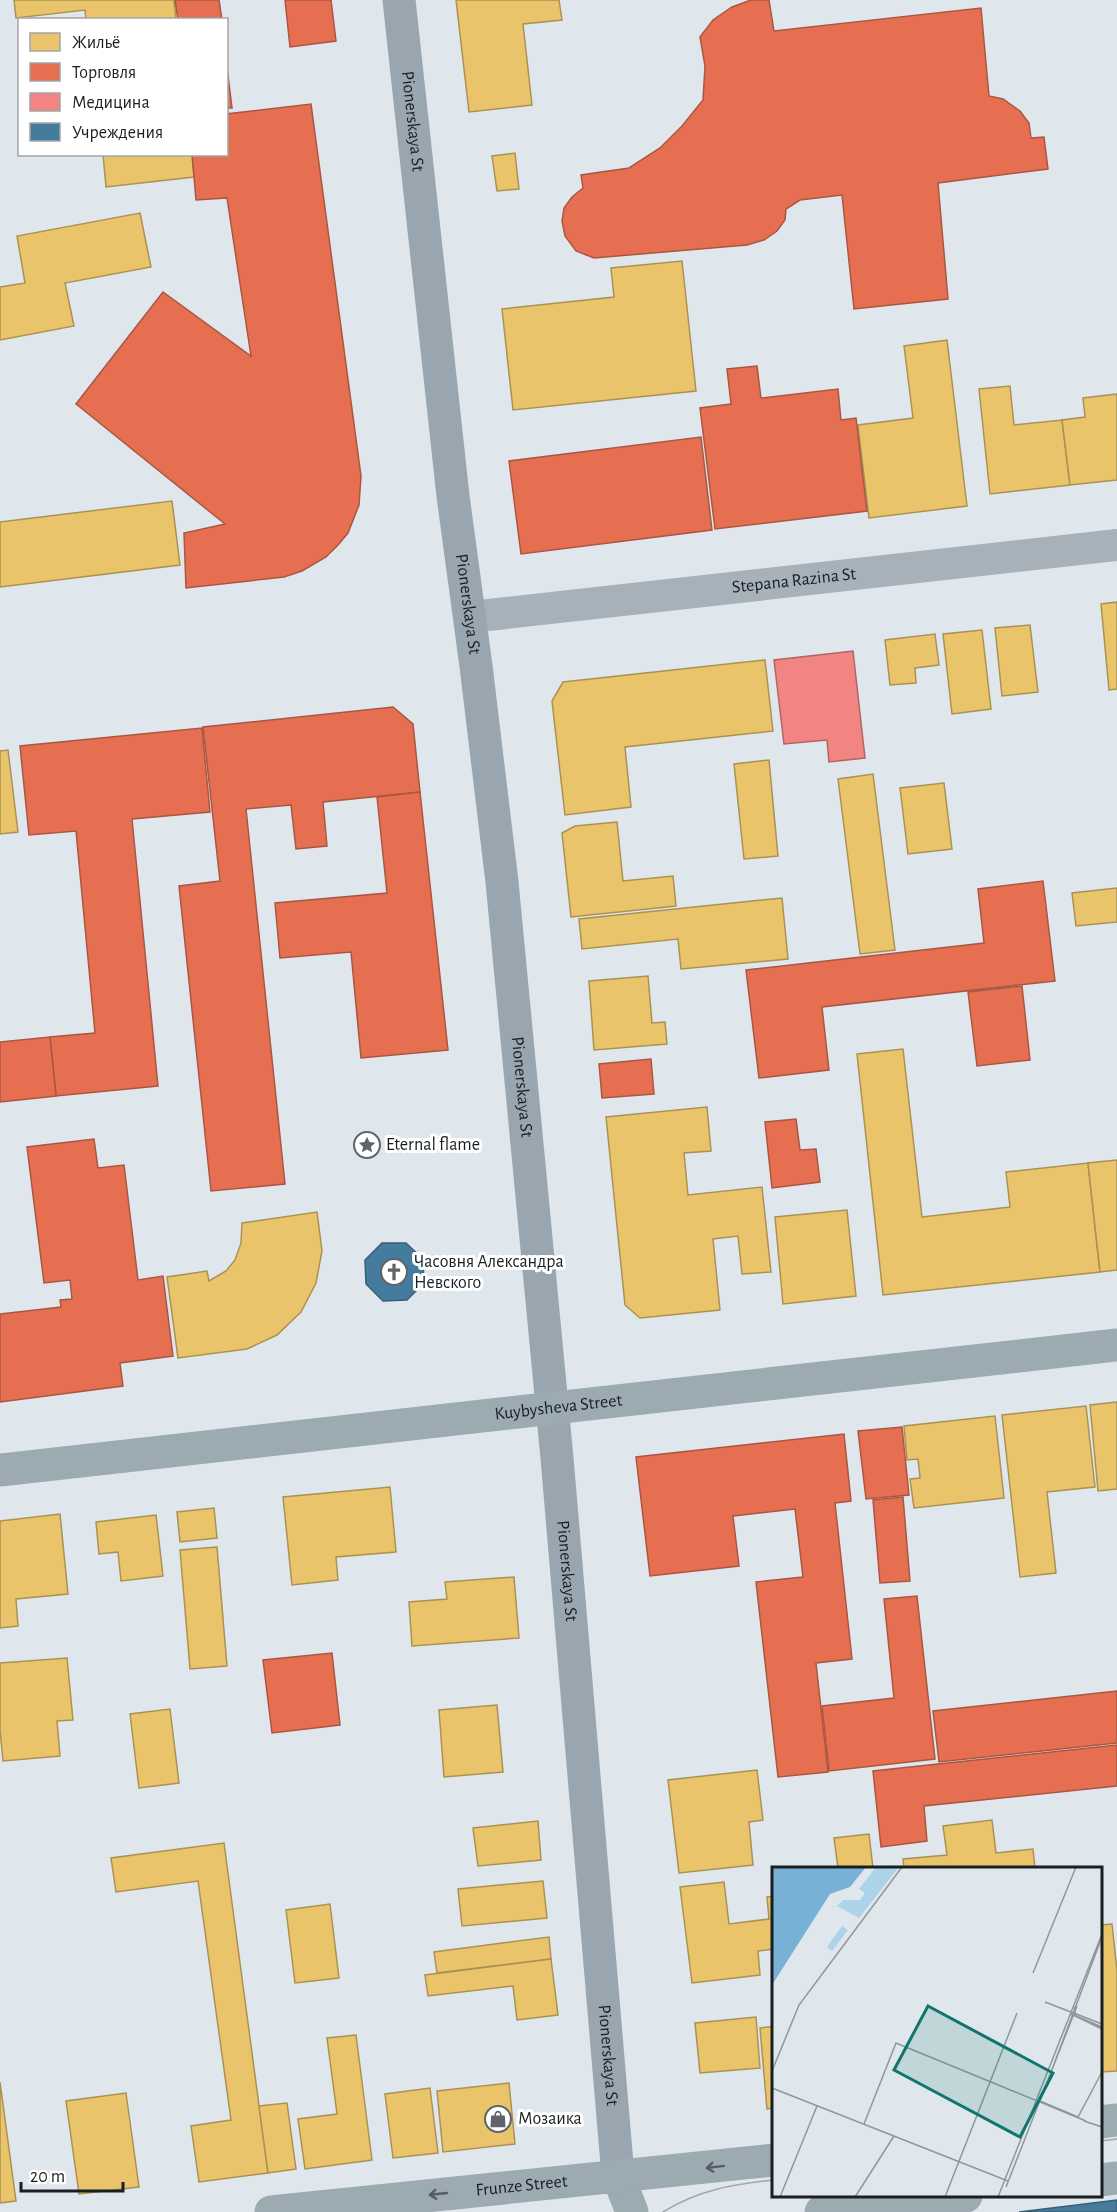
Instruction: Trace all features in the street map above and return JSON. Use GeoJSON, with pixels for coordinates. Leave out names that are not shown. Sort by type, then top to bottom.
{"type":"FeatureCollection","features":[{"type":"Feature","properties":{"kind":"main road","name":"Pionerskaya St"},"geometry":{"type":"LineString","coordinates":[[399,0],[453,496],[502,882],[552,1409],[618,2176],[632,2212]]}},
{"type":"Feature","properties":{"kind":"main road","name":"Kuybysheva Street"},"geometry":{"type":"LineString","coordinates":[[0,1470],[1117,1345]]}},
{"type":"Feature","properties":{"kind":"main road"},"geometry":{"type":"LineString","coordinates":[[1102,2122],[1117,2120]]}},
{"type":"Feature","properties":{"kind":"main road","name":"Frunze Street"},"geometry":{"type":"LineString","coordinates":[[271,2212],[772,2160]]}},
{"type":"Feature","properties":{"kind":"main road","name":"Pionerskaya St"},"geometry":{"type":"LineString","coordinates":[[605,2212],[618,2176]]}},
{"type":"Feature","properties":{"kind":"main road"},"geometry":{"type":"LineString","coordinates":[[1102,2180],[1117,2178]]}},
{"type":"Feature","properties":{"kind":"main road"},"geometry":{"type":"LineString","coordinates":[[821,2212],[957,2197]]}},
{"type":"Feature","properties":{"kind":"street","name":"Stepana Razina St"},"geometry":{"type":"LineString","coordinates":[[470,617],[1117,545]]}},
{"type":"Feature","properties":{"kind":"building: Жильё"},"geometry":{"type":"Polygon","coordinates":[[[14,0],[174,0],[176,18],[86,18],[85,10],[16,18],[14,0]]]}},
{"type":"Feature","properties":{"kind":"building: Жильё"},"geometry":{"type":"Polygon","coordinates":[[[456,0],[559,0],[562,20],[523,24],[532,105],[469,112],[456,0]]]}},
{"type":"Feature","properties":{"kind":"building: Жильё"},"geometry":{"type":"Polygon","coordinates":[[[515,153],[519,189],[497,191],[492,156],[515,153]]]}},
{"type":"Feature","properties":{"kind":"building: Жильё"},"geometry":{"type":"Polygon","coordinates":[[[103,156],[192,156],[194,177],[106,187],[103,156]]]}},
{"type":"Feature","properties":{"kind":"building: Жильё"},"geometry":{"type":"Polygon","coordinates":[[[140,213],[151,267],[65,283],[74,326],[0,340],[0,287],[25,283],[17,236],[140,213]]]}},
{"type":"Feature","properties":{"kind":"building: Жильё"},"geometry":{"type":"Polygon","coordinates":[[[682,261],[696,391],[513,410],[502,309],[614,297],[611,268],[682,261]]]}},
{"type":"Feature","properties":{"kind":"building: Жильё"},"geometry":{"type":"Polygon","coordinates":[[[947,340],[967,506],[869,518],[858,425],[913,418],[904,346],[947,340]]]}},
{"type":"Feature","properties":{"kind":"building: Жильё"},"geometry":{"type":"Polygon","coordinates":[[[1010,386],[1014,425],[1062,420],[1070,485],[990,494],[979,389],[1010,386]]]}},
{"type":"Feature","properties":{"kind":"building: Жильё"},"geometry":{"type":"Polygon","coordinates":[[[1117,394],[1117,480],[1070,485],[1062,420],[1085,417],[1083,398],[1117,394]]]}},
{"type":"Feature","properties":{"kind":"building: Жильё"},"geometry":{"type":"Polygon","coordinates":[[[172,501],[180,565],[0,587],[0,522],[172,501]]]}},
{"type":"Feature","properties":{"kind":"building: Жильё"},"geometry":{"type":"Polygon","coordinates":[[[1117,602],[1117,689],[1109,690],[1101,604],[1117,602]]]}},
{"type":"Feature","properties":{"kind":"building: Жильё"},"geometry":{"type":"Polygon","coordinates":[[[1030,625],[1038,692],[1002,696],[995,628],[1030,625]]]}},
{"type":"Feature","properties":{"kind":"building: Жильё"},"geometry":{"type":"Polygon","coordinates":[[[982,630],[991,709],[952,714],[943,634],[982,630]]]}},
{"type":"Feature","properties":{"kind":"building: Жильё"},"geometry":{"type":"Polygon","coordinates":[[[935,634],[939,665],[915,668],[916,683],[890,685],[885,640],[935,634]]]}},
{"type":"Feature","properties":{"kind":"building: Жильё"},"geometry":{"type":"Polygon","coordinates":[[[765,660],[773,731],[625,747],[631,807],[565,815],[552,701],[563,682],[765,660]]]}},
{"type":"Feature","properties":{"kind":"building: Жильё"},"geometry":{"type":"Polygon","coordinates":[[[8,750],[18,832],[0,834],[0,751],[8,750]]]}},
{"type":"Feature","properties":{"kind":"building: Жильё"},"geometry":{"type":"Polygon","coordinates":[[[769,760],[778,856],[744,859],[734,764],[769,760]]]}},
{"type":"Feature","properties":{"kind":"building: Жильё"},"geometry":{"type":"Polygon","coordinates":[[[873,774],[895,950],[860,954],[838,779],[873,774]]]}},
{"type":"Feature","properties":{"kind":"building: Жильё"},"geometry":{"type":"Polygon","coordinates":[[[944,783],[952,849],[908,854],[900,788],[944,783]]]}},
{"type":"Feature","properties":{"kind":"building: Жильё"},"geometry":{"type":"Polygon","coordinates":[[[617,822],[623,881],[673,876],[676,906],[571,917],[562,833],[575,826],[617,822]]]}},
{"type":"Feature","properties":{"kind":"building: Жильё"},"geometry":{"type":"Polygon","coordinates":[[[1117,888],[1117,922],[1076,926],[1072,893],[1117,888]]]}},
{"type":"Feature","properties":{"kind":"building: Жильё"},"geometry":{"type":"Polygon","coordinates":[[[782,898],[788,959],[681,969],[678,939],[582,949],[579,919],[782,898]]]}},
{"type":"Feature","properties":{"kind":"building: Жильё"},"geometry":{"type":"Polygon","coordinates":[[[648,976],[652,1023],[665,1022],[667,1044],[594,1050],[589,981],[648,976]]]}},
{"type":"Feature","properties":{"kind":"building: Жильё"},"geometry":{"type":"Polygon","coordinates":[[[903,1049],[922,1217],[1010,1207],[1006,1172],[1088,1163],[1100,1272],[883,1295],[857,1054],[903,1049]]]}},
{"type":"Feature","properties":{"kind":"building: Жильё"},"geometry":{"type":"Polygon","coordinates":[[[707,1107],[711,1151],[684,1153],[688,1195],[762,1187],[771,1272],[742,1274],[738,1236],[713,1239],[720,1310],[640,1318],[625,1305],[606,1117],[707,1107]]]}},
{"type":"Feature","properties":{"kind":"building: Жильё"},"geometry":{"type":"Polygon","coordinates":[[[1117,1160],[1117,1270],[1100,1272],[1088,1163],[1117,1160]]]}},
{"type":"Feature","properties":{"kind":"building: Жильё"},"geometry":{"type":"Polygon","coordinates":[[[847,1210],[856,1296],[783,1304],[775,1217],[847,1210]]]}},
{"type":"Feature","properties":{"kind":"building: Жильё"},"geometry":{"type":"Polygon","coordinates":[[[317,1212],[322,1251],[316,1283],[301,1312],[277,1335],[247,1349],[178,1358],[167,1277],[207,1271],[209,1281],[226,1271],[235,1260],[241,1243],[242,1223],[317,1212]]]}},
{"type":"Feature","properties":{"kind":"building: Жильё"},"geometry":{"type":"Polygon","coordinates":[[[1117,1402],[1117,1489],[1098,1491],[1090,1405],[1117,1402]]]}},
{"type":"Feature","properties":{"kind":"building: Жильё"},"geometry":{"type":"Polygon","coordinates":[[[1086,1406],[1095,1487],[1047,1492],[1056,1573],[1020,1577],[1002,1415],[1086,1406]]]}},
{"type":"Feature","properties":{"kind":"building: Жильё"},"geometry":{"type":"Polygon","coordinates":[[[995,1416],[1004,1498],[914,1508],[910,1479],[920,1478],[918,1459],[907,1460],[904,1426],[995,1416]]]}},
{"type":"Feature","properties":{"kind":"building: Жильё"},"geometry":{"type":"Polygon","coordinates":[[[390,1487],[396,1552],[336,1557],[338,1580],[292,1585],[283,1497],[390,1487]]]}},
{"type":"Feature","properties":{"kind":"building: Жильё"},"geometry":{"type":"Polygon","coordinates":[[[214,1508],[217,1538],[180,1542],[177,1512],[214,1508]]]}},
{"type":"Feature","properties":{"kind":"building: Жильё"},"geometry":{"type":"Polygon","coordinates":[[[60,1514],[68,1594],[16,1599],[18,1626],[0,1628],[0,1521],[60,1514]]]}},
{"type":"Feature","properties":{"kind":"building: Жильё"},"geometry":{"type":"Polygon","coordinates":[[[156,1515],[163,1576],[121,1581],[118,1552],[99,1554],[96,1522],[156,1515]]]}},
{"type":"Feature","properties":{"kind":"building: Жильё"},"geometry":{"type":"Polygon","coordinates":[[[217,1547],[227,1666],[190,1669],[180,1550],[217,1547]]]}},
{"type":"Feature","properties":{"kind":"building: Жильё"},"geometry":{"type":"Polygon","coordinates":[[[514,1577],[519,1638],[412,1646],[409,1602],[447,1599],[445,1582],[514,1577]]]}},
{"type":"Feature","properties":{"kind":"building: Жильё"},"geometry":{"type":"Polygon","coordinates":[[[67,1658],[73,1720],[57,1721],[60,1756],[3,1761],[0,1730],[0,1663],[67,1658]]]}},
{"type":"Feature","properties":{"kind":"building: Жильё"},"geometry":{"type":"Polygon","coordinates":[[[497,1705],[503,1772],[444,1777],[439,1710],[497,1705]]]}},
{"type":"Feature","properties":{"kind":"building: Жильё"},"geometry":{"type":"Polygon","coordinates":[[[170,1709],[179,1783],[139,1788],[130,1714],[170,1709]]]}},
{"type":"Feature","properties":{"kind":"building: Жильё"},"geometry":{"type":"Polygon","coordinates":[[[757,1770],[763,1820],[749,1822],[753,1865],[679,1873],[668,1780],[757,1770]]]}},
{"type":"Feature","properties":{"kind":"building: Жильё"},"geometry":{"type":"Polygon","coordinates":[[[992,1820],[996,1853],[1033,1849],[1035,1867],[904,1867],[903,1859],[947,1855],[943,1826],[992,1820]]]}},
{"type":"Feature","properties":{"kind":"building: Жильё"},"geometry":{"type":"Polygon","coordinates":[[[538,1821],[541,1860],[478,1866],[473,1828],[538,1821]]]}},
{"type":"Feature","properties":{"kind":"building: Жильё"},"geometry":{"type":"Polygon","coordinates":[[[869,1834],[873,1867],[838,1867],[834,1838],[869,1834]]]}},
{"type":"Feature","properties":{"kind":"building: Жильё"},"geometry":{"type":"Polygon","coordinates":[[[224,1843],[268,2173],[199,2182],[191,2126],[231,2120],[198,1881],[116,1892],[111,1858],[224,1843]]]}},
{"type":"Feature","properties":{"kind":"building: Жильё"},"geometry":{"type":"Polygon","coordinates":[[[543,1881],[547,1918],[462,1926],[458,1889],[543,1881]]]}},
{"type":"Feature","properties":{"kind":"building: Жильё"},"geometry":{"type":"Polygon","coordinates":[[[724,1882],[729,1924],[769,1919],[767,1897],[772,1896],[772,1949],[758,1951],[760,1975],[692,1983],[680,1887],[724,1882]]]}},
{"type":"Feature","properties":{"kind":"building: Жильё"},"geometry":{"type":"Polygon","coordinates":[[[330,1904],[339,1978],[295,1983],[286,1910],[330,1904]]]}},
{"type":"Feature","properties":{"kind":"building: Жильё"},"geometry":{"type":"Polygon","coordinates":[[[1112,1924],[1117,1970],[1117,2071],[1102,2072],[1102,1925],[1112,1924]]]}},
{"type":"Feature","properties":{"kind":"building: Жильё"},"geometry":{"type":"Polygon","coordinates":[[[549,1937],[551,1959],[437,1973],[434,1952],[549,1937]]]}},
{"type":"Feature","properties":{"kind":"building: Жильё"},"geometry":{"type":"Polygon","coordinates":[[[551,1959],[558,2015],[517,2020],[513,1986],[428,1996],[425,1975],[551,1959]]]}},
{"type":"Feature","properties":{"kind":"building: Жильё"},"geometry":{"type":"Polygon","coordinates":[[[756,2017],[760,2068],[700,2073],[695,2023],[756,2017]]]}},
{"type":"Feature","properties":{"kind":"building: Жильё"},"geometry":{"type":"Polygon","coordinates":[[[772,2026],[772,2108],[767,2109],[760,2028],[772,2026]]]}},
{"type":"Feature","properties":{"kind":"building: Жильё"},"geometry":{"type":"Polygon","coordinates":[[[356,2035],[372,2160],[305,2169],[298,2119],[337,2114],[327,2038],[356,2035]]]}},
{"type":"Feature","properties":{"kind":"building: Жильё"},"geometry":{"type":"Polygon","coordinates":[[[0,2082],[16,2201],[0,2203],[0,2082]]]}},
{"type":"Feature","properties":{"kind":"building: Жильё"},"geometry":{"type":"Polygon","coordinates":[[[509,2083],[515,2144],[443,2152],[437,2091],[509,2083]]]}},
{"type":"Feature","properties":{"kind":"building: Жильё"},"geometry":{"type":"Polygon","coordinates":[[[430,2088],[438,2153],[393,2158],[385,2094],[430,2088]]]}},
{"type":"Feature","properties":{"kind":"building: Жильё"},"geometry":{"type":"Polygon","coordinates":[[[126,2093],[139,2187],[79,2194],[66,2101],[126,2093]]]}},
{"type":"Feature","properties":{"kind":"building: Жильё"},"geometry":{"type":"Polygon","coordinates":[[[287,2103],[296,2169],[268,2173],[259,2106],[287,2103]]]}},
{"type":"Feature","properties":{"kind":"building: Торговля"},"geometry":{"type":"Polygon","coordinates":[[[175,0],[219,0],[222,18],[178,18],[175,0]]]}},
{"type":"Feature","properties":{"kind":"building: Торговля"},"geometry":{"type":"Polygon","coordinates":[[[285,0],[331,0],[336,41],[290,47],[285,0]]]}},
{"type":"Feature","properties":{"kind":"building: Торговля"},"geometry":{"type":"Polygon","coordinates":[[[751,0],[769,0],[774,31],[981,8],[989,96],[1003,99],[1020,111],[1029,123],[1031,138],[1044,137],[1048,169],[938,183],[948,299],[854,309],[842,195],[800,200],[786,209],[785,220],[777,231],[764,240],[747,245],[594,258],[576,251],[565,236],[562,221],[564,208],[583,188],[581,175],[629,168],[660,148],[682,126],[703,100],[705,66],[700,37],[713,20],[732,7],[751,0]]]}},
{"type":"Feature","properties":{"kind":"building: Торговля"},"geometry":{"type":"Polygon","coordinates":[[[228,75],[232,108],[228,108],[228,75]]]}},
{"type":"Feature","properties":{"kind":"building: Торговля"},"geometry":{"type":"Polygon","coordinates":[[[311,104],[361,476],[359,505],[348,533],[338,545],[326,557],[302,571],[284,577],[186,588],[184,533],[225,524],[76,404],[163,292],[251,356],[227,198],[196,200],[192,156],[228,156],[228,114],[311,104]]]}},
{"type":"Feature","properties":{"kind":"building: Торговля"},"geometry":{"type":"Polygon","coordinates":[[[757,366],[761,398],[838,389],[841,420],[856,418],[867,511],[715,529],[700,408],[731,404],[727,369],[757,366]]]}},
{"type":"Feature","properties":{"kind":"building: Торговля"},"geometry":{"type":"Polygon","coordinates":[[[701,437],[712,530],[521,554],[509,461],[701,437]]]}},
{"type":"Feature","properties":{"kind":"building: Торговля"},"geometry":{"type":"Polygon","coordinates":[[[393,707],[413,724],[420,792],[323,802],[327,846],[296,849],[291,805],[246,809],[285,1184],[211,1191],[179,886],[220,881],[203,727],[393,707]]]}},
{"type":"Feature","properties":{"kind":"building: Торговля"},"geometry":{"type":"Polygon","coordinates":[[[202,728],[210,812],[132,819],[158,1086],[56,1096],[50,1037],[95,1033],[76,831],[29,835],[20,746],[202,728]]]}},
{"type":"Feature","properties":{"kind":"building: Торговля"},"geometry":{"type":"Polygon","coordinates":[[[420,792],[448,1050],[361,1058],[351,952],[280,958],[275,903],[387,893],[377,797],[420,792]]]}},
{"type":"Feature","properties":{"kind":"building: Торговля"},"geometry":{"type":"Polygon","coordinates":[[[1043,881],[1055,981],[822,1007],[829,1070],[759,1078],[746,970],[984,943],[978,889],[1043,881]]]}},
{"type":"Feature","properties":{"kind":"building: Торговля"},"geometry":{"type":"Polygon","coordinates":[[[1022,986],[1030,1060],[977,1066],[968,992],[1022,986]]]}},
{"type":"Feature","properties":{"kind":"building: Торговля"},"geometry":{"type":"Polygon","coordinates":[[[50,1037],[56,1096],[0,1102],[0,1042],[50,1037]]]}},
{"type":"Feature","properties":{"kind":"building: Торговля"},"geometry":{"type":"Polygon","coordinates":[[[651,1059],[654,1094],[602,1098],[599,1064],[651,1059]]]}},
{"type":"Feature","properties":{"kind":"building: Торговля"},"geometry":{"type":"Polygon","coordinates":[[[796,1119],[800,1150],[816,1149],[820,1182],[772,1188],[765,1122],[796,1119]]]}},
{"type":"Feature","properties":{"kind":"building: Торговля"},"geometry":{"type":"Polygon","coordinates":[[[94,1139],[98,1168],[124,1165],[138,1280],[163,1276],[173,1356],[120,1363],[123,1386],[0,1402],[0,1314],[61,1307],[60,1300],[72,1299],[70,1280],[44,1283],[27,1147],[94,1139]]]}},
{"type":"Feature","properties":{"kind":"building: Торговля"},"geometry":{"type":"Polygon","coordinates":[[[902,1427],[909,1495],[866,1499],[858,1431],[902,1427]]]}},
{"type":"Feature","properties":{"kind":"building: Торговля"},"geometry":{"type":"Polygon","coordinates":[[[844,1434],[851,1501],[835,1503],[852,1659],[816,1663],[828,1772],[778,1777],[756,1582],[803,1577],[795,1509],[733,1516],[739,1566],[650,1576],[636,1457],[844,1434]]]}},
{"type":"Feature","properties":{"kind":"building: Торговля"},"geometry":{"type":"Polygon","coordinates":[[[903,1497],[910,1581],[880,1583],[873,1500],[903,1497]]]}},
{"type":"Feature","properties":{"kind":"building: Торговля"},"geometry":{"type":"Polygon","coordinates":[[[917,1596],[935,1759],[829,1771],[822,1706],[894,1698],[884,1599],[917,1596]]]}},
{"type":"Feature","properties":{"kind":"building: Торговля"},"geometry":{"type":"Polygon","coordinates":[[[332,1653],[340,1725],[272,1733],[263,1660],[332,1653]]]}},
{"type":"Feature","properties":{"kind":"building: Торговля"},"geometry":{"type":"Polygon","coordinates":[[[1117,1691],[1117,1743],[939,1762],[933,1711],[1117,1691]]]}},
{"type":"Feature","properties":{"kind":"building: Торговля"},"geometry":{"type":"Polygon","coordinates":[[[1117,1745],[1117,1786],[924,1806],[927,1841],[881,1847],[873,1771],[1117,1745]]]}},
{"type":"Feature","properties":{"kind":"building: Медицина"},"geometry":{"type":"Polygon","coordinates":[[[853,651],[865,758],[829,762],[827,740],[784,744],[774,660],[853,651]]]}},
{"type":"Feature","properties":{"kind":"building: Учреждения","name":"Часовня Александра Невского"},"geometry":{"type":"Polygon","coordinates":[[[382,1243],[406,1243],[423,1259],[424,1283],[407,1300],[383,1301],[366,1284],[365,1260],[382,1243]]]}},
{"type":"Feature","properties":{"kind":"building: Учреждения"},"geometry":{"type":"Polygon","coordinates":[[[1117,2200],[1117,2212],[1019,2212],[1117,2200]]]}},
{"type":"Feature","properties":{"kind":"tram line"},"geometry":{"type":"LineString","coordinates":[[1102,2141],[1117,2139]]}},
{"type":"Feature","properties":{"kind":"tram line"},"geometry":{"type":"LineString","coordinates":[[663,2212],[703,2193],[772,2180]]}},
{"type":"Feature","properties":{"kind":"place","name":"Eternal flame"},"geometry":{"type":"Point","coordinates":[367,1145]}},
{"type":"Feature","properties":{"kind":"place","name":"Часовня Александра Невского"},"geometry":{"type":"Point","coordinates":[394,1272]}},
{"type":"Feature","properties":{"kind":"place","name":"Мозаика"},"geometry":{"type":"Point","coordinates":[498,2119]}}]}
